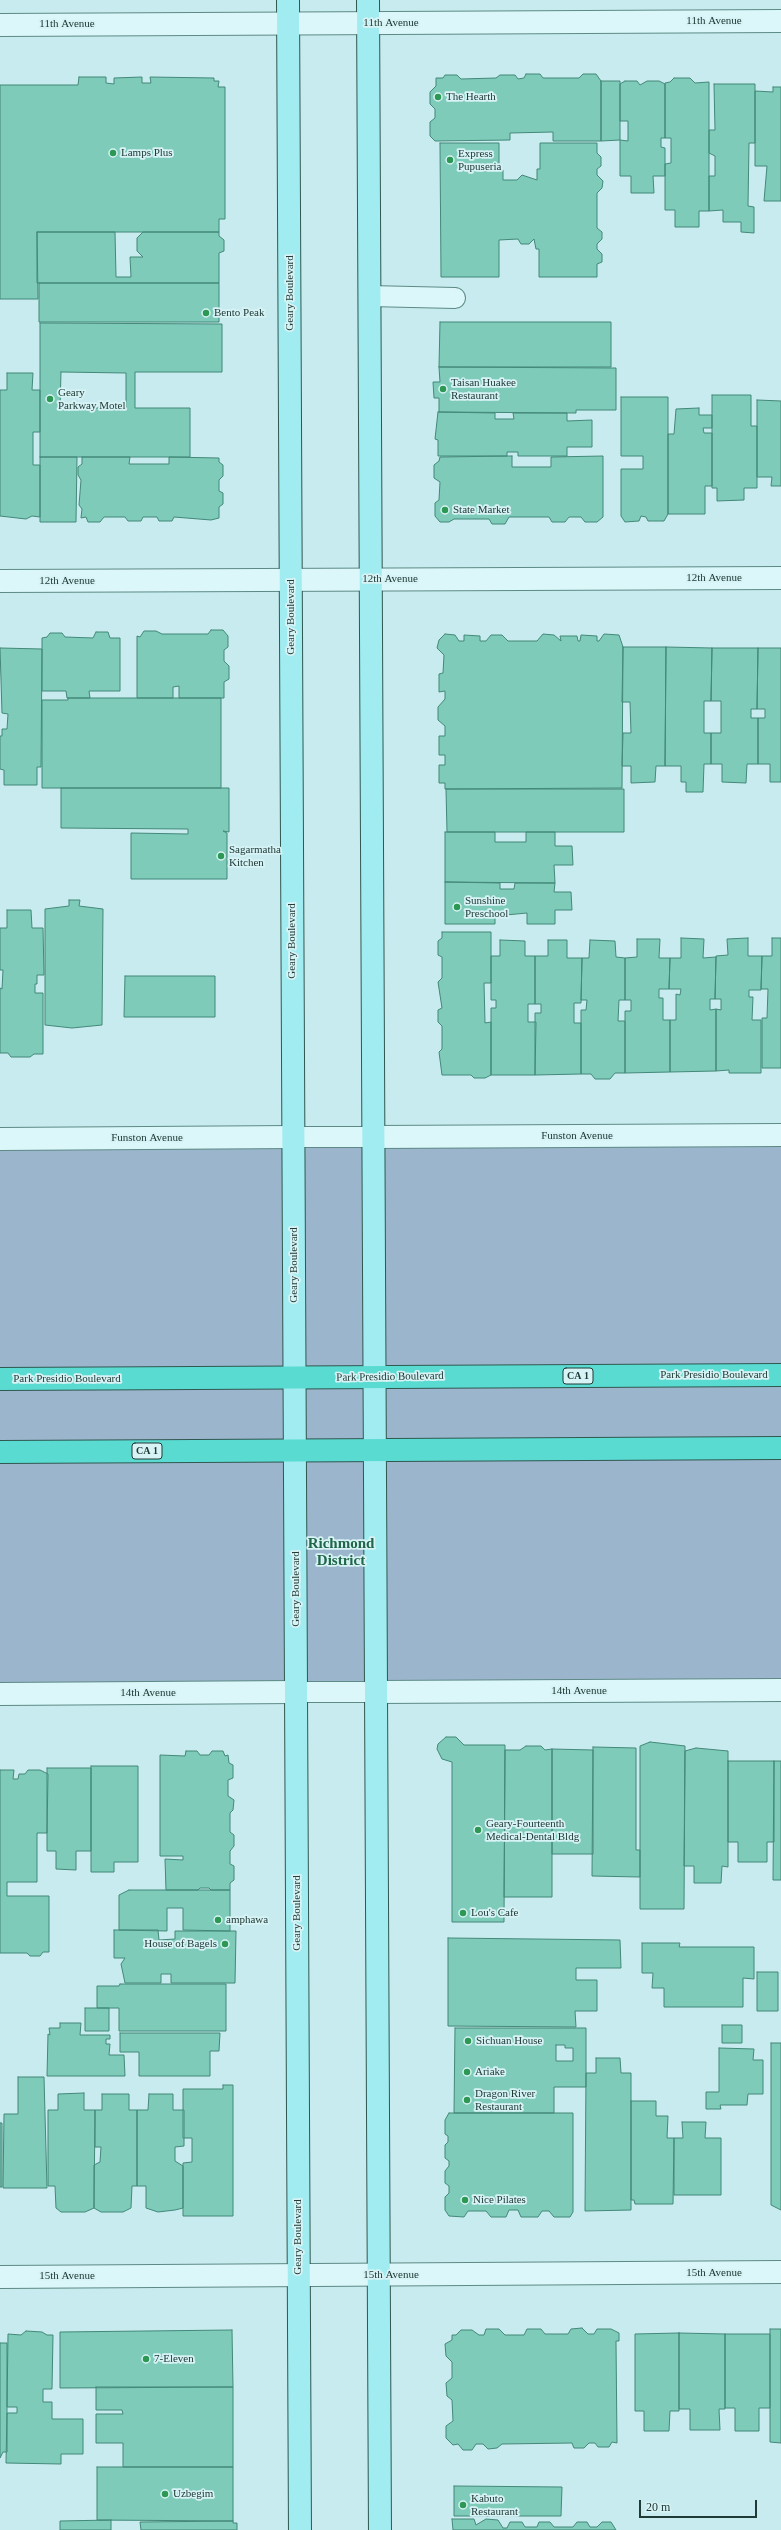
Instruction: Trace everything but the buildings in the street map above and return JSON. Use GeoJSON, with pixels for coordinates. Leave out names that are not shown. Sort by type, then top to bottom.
{"type":"FeatureCollection","features":[{"type":"Feature","properties":{"kind":"highway","name":"Park Presidio Boulevard"},"geometry":{"type":"LineString","coordinates":[[0,1379],[781,1375]]}},
{"type":"Feature","properties":{"kind":"highway","name":"CA 1"},"geometry":{"type":"LineString","coordinates":[[0,1452],[781,1448]]}},
{"type":"Feature","properties":{"kind":"main road","name":"Geary Boulevard"},"geometry":{"type":"LineString","coordinates":[[288,0],[300,2530]]}},
{"type":"Feature","properties":{"kind":"main road"},"geometry":{"type":"LineString","coordinates":[[368,0],[380,2530]]}},
{"type":"Feature","properties":{"kind":"street","name":"11th Avenue"},"geometry":{"type":"LineString","coordinates":[[0,25],[781,21]]}},
{"type":"Feature","properties":{"kind":"street","name":"12th Avenue"},"geometry":{"type":"LineString","coordinates":[[0,581],[781,578]]}},
{"type":"Feature","properties":{"kind":"street","name":"Funston Avenue"},"geometry":{"type":"LineString","coordinates":[[373,1137],[781,1135]]}},
{"type":"Feature","properties":{"kind":"street","name":"Funston Avenue"},"geometry":{"type":"LineString","coordinates":[[0,1139],[294,1137]]}},
{"type":"Feature","properties":{"kind":"street","name":"14th Avenue"},"geometry":{"type":"LineString","coordinates":[[376,1692],[781,1690]]}},
{"type":"Feature","properties":{"kind":"street","name":"14th Avenue"},"geometry":{"type":"LineString","coordinates":[[0,1694],[296,1692]]}},
{"type":"Feature","properties":{"kind":"street","name":"15th Avenue"},"geometry":{"type":"LineString","coordinates":[[0,2277],[781,2272]]}},
{"type":"Feature","properties":{"kind":"lane"},"geometry":{"type":"LineString","coordinates":[[369,296],[454,298]]}},
{"type":"Feature","properties":{"kind":"lane"},"geometry":{"type":"LineString","coordinates":[[294,1137],[373,1137]]}},
{"type":"Feature","properties":{"kind":"lane"},"geometry":{"type":"LineString","coordinates":[[296,1692],[376,1692]]}},
{"type":"Feature","properties":{"kind":"shaded area"},"geometry":{"type":"Polygon","coordinates":[[[781,1135],[781,1690],[0,1694],[0,1139],[781,1135]]]}},
{"type":"Feature","properties":{"kind":"place","name":"The Hearth"},"geometry":{"type":"Point","coordinates":[438,97]}},
{"type":"Feature","properties":{"kind":"place","name":"Lamps Plus"},"geometry":{"type":"Point","coordinates":[113,153]}},
{"type":"Feature","properties":{"kind":"place","name":"Express Pupuseria"},"geometry":{"type":"Point","coordinates":[450,160]}},
{"type":"Feature","properties":{"kind":"place","name":"Bento Peak"},"geometry":{"type":"Point","coordinates":[206,313]}},
{"type":"Feature","properties":{"kind":"place","name":"Taisan Huakee Restaurant"},"geometry":{"type":"Point","coordinates":[443,389]}},
{"type":"Feature","properties":{"kind":"place","name":"Geary Parkway Motel"},"geometry":{"type":"Point","coordinates":[50,399]}},
{"type":"Feature","properties":{"kind":"place","name":"State Market"},"geometry":{"type":"Point","coordinates":[445,510]}},
{"type":"Feature","properties":{"kind":"place","name":"Sagarmatha Kitchen"},"geometry":{"type":"Point","coordinates":[221,856]}},
{"type":"Feature","properties":{"kind":"place","name":"Sunshine Preschool"},"geometry":{"type":"Point","coordinates":[457,907]}},
{"type":"Feature","properties":{"kind":"place","name":"Geary-Fourteenth Medical-Dental Bldg"},"geometry":{"type":"Point","coordinates":[478,1830]}},
{"type":"Feature","properties":{"kind":"place","name":"Lou's Cafe"},"geometry":{"type":"Point","coordinates":[463,1913]}},
{"type":"Feature","properties":{"kind":"place","name":"amphawa"},"geometry":{"type":"Point","coordinates":[218,1920]}},
{"type":"Feature","properties":{"kind":"place","name":"House of Bagels"},"geometry":{"type":"Point","coordinates":[225,1944]}},
{"type":"Feature","properties":{"kind":"place","name":"Sichuan House"},"geometry":{"type":"Point","coordinates":[468,2041]}},
{"type":"Feature","properties":{"kind":"place","name":"Ariake"},"geometry":{"type":"Point","coordinates":[467,2072]}},
{"type":"Feature","properties":{"kind":"place","name":"Dragon River Restaurant"},"geometry":{"type":"Point","coordinates":[467,2100]}},
{"type":"Feature","properties":{"kind":"place","name":"Nice Pilates"},"geometry":{"type":"Point","coordinates":[465,2200]}},
{"type":"Feature","properties":{"kind":"place","name":"7-Eleven"},"geometry":{"type":"Point","coordinates":[146,2359]}},
{"type":"Feature","properties":{"kind":"place","name":"Uzbegim"},"geometry":{"type":"Point","coordinates":[165,2494]}},
{"type":"Feature","properties":{"kind":"place","name":"Kabuto Restaurant"},"geometry":{"type":"Point","coordinates":[463,2505]}},
{"type":"Feature","properties":{"kind":"district","name":"Richmond District"},"geometry":{"type":"Point","coordinates":[341,1552]}}]}
